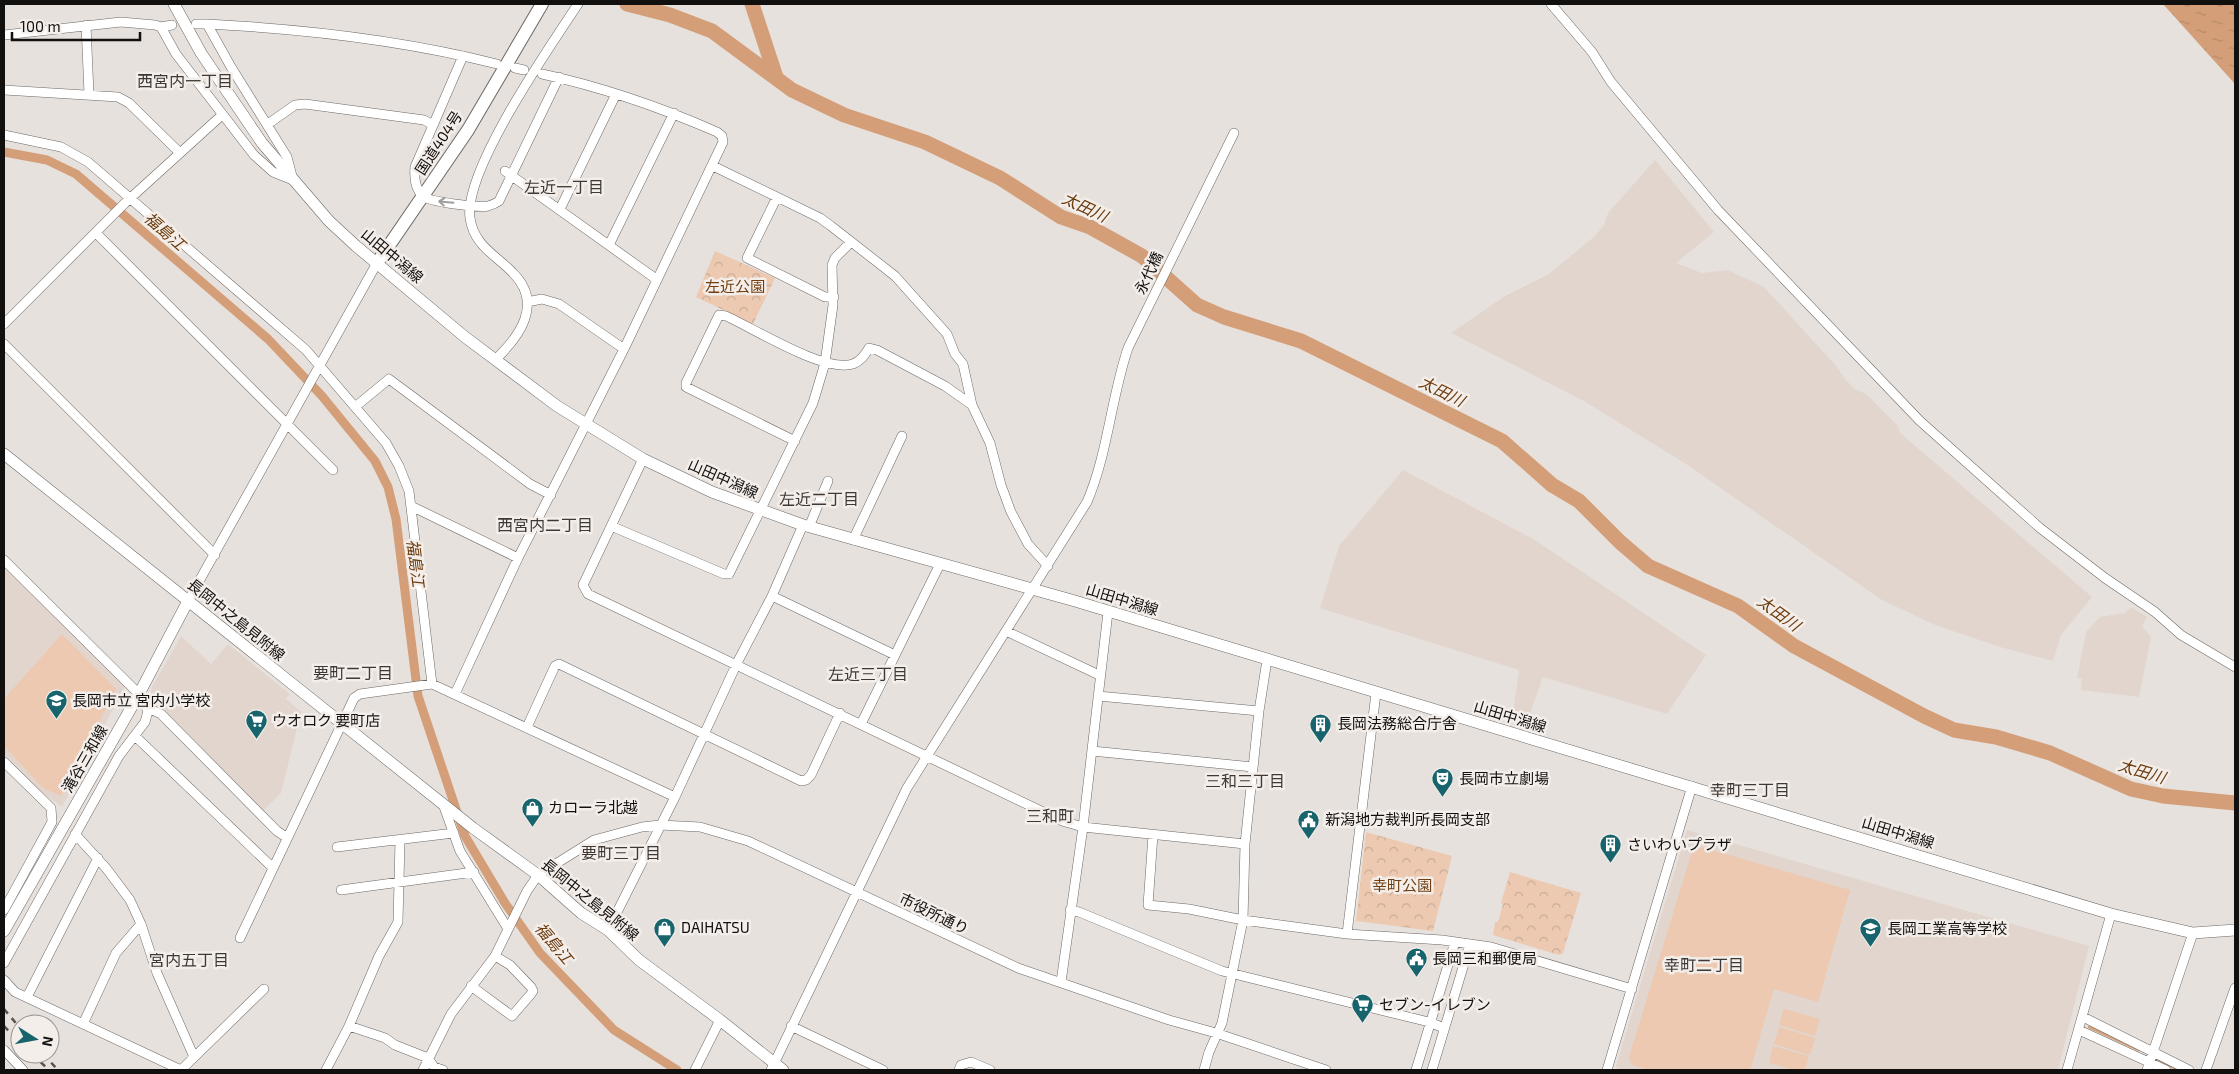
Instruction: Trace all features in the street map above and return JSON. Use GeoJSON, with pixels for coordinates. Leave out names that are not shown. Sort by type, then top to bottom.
{"type":"FeatureCollection","features":[{"type":"Feature","properties":{"kind":"highway","name":"国道404号"},"geometry":{"type":"LineString","coordinates":[[377,263],[468,130],[542,4]]}},
{"type":"Feature","properties":{"kind":"main road","name":"山田中潟線"},"geometry":{"type":"LineString","coordinates":[[174,4],[201,53],[237,109],[329,222],[495,360],[586,426],[643,459],[760,512],[853,540],[1032,589],[1692,786],[2112,914],[2193,933],[2235,930]]}},
{"type":"Feature","properties":{"kind":"main road","name":"長岡中之島見附線"},"geometry":{"type":"LineString","coordinates":[[4,454],[473,828],[538,875],[581,913],[608,930],[639,960],[720,1020],[776,1068]]}},
{"type":"Feature","properties":{"kind":"main road","name":"滝谷三和線"},"geometry":{"type":"LineString","coordinates":[[4,931],[139,694],[188,601]]}},
{"type":"Feature","properties":{"kind":"street"},"geometry":{"type":"LineString","coordinates":[[495,360],[515,341],[526,318],[527,302],[524,288],[516,276],[488,253],[475,236],[470,218],[470,205],[474,188],[497,135],[578,4]]}},
{"type":"Feature","properties":{"kind":"street"},"geometry":{"type":"LineString","coordinates":[[1551,4],[1592,52],[1611,82],[1718,210],[1920,421],[2040,528],[2105,578],[2155,612],[2181,635],[2235,667]]}},
{"type":"Feature","properties":{"kind":"street"},"geometry":{"type":"LineString","coordinates":[[4,35],[121,22],[148,23],[160,28],[176,54],[254,154],[273,172],[293,180]]}},
{"type":"Feature","properties":{"kind":"street"},"geometry":{"type":"LineString","coordinates":[[196,24],[323,33],[463,56],[497,64]]}},
{"type":"Feature","properties":{"kind":"street"},"geometry":{"type":"LineString","coordinates":[[207,24],[235,74],[287,157],[293,180]]}},
{"type":"Feature","properties":{"kind":"street"},"geometry":{"type":"LineString","coordinates":[[160,28],[172,25]]}},
{"type":"Feature","properties":{"kind":"street"},"geometry":{"type":"LineString","coordinates":[[86,26],[89,94]]}},
{"type":"Feature","properties":{"kind":"street"},"geometry":{"type":"LineString","coordinates":[[463,56],[415,168],[414,177],[423,197],[434,201],[486,207],[499,201],[509,174],[559,77]]}},
{"type":"Feature","properties":{"kind":"street"},"geometry":{"type":"LineString","coordinates":[[455,694],[518,558],[586,426],[724,142],[722,136],[674,113],[559,77],[542,74]]}},
{"type":"Feature","properties":{"kind":"street"},"geometry":{"type":"LineString","coordinates":[[4,90],[89,94],[123,99],[179,152]]}},
{"type":"Feature","properties":{"kind":"street"},"geometry":{"type":"LineString","coordinates":[[560,209],[616,94]]}},
{"type":"Feature","properties":{"kind":"street"},"geometry":{"type":"LineString","coordinates":[[268,124],[295,106],[305,104],[424,120],[432,125]]}},
{"type":"Feature","properties":{"kind":"street"},"geometry":{"type":"LineString","coordinates":[[609,245],[674,113]]}},
{"type":"Feature","properties":{"kind":"street"},"geometry":{"type":"LineString","coordinates":[[4,324],[127,201],[222,115]]}},
{"type":"Feature","properties":{"kind":"street","name":"永代橋"},"geometry":{"type":"LineString","coordinates":[[776,1068],[791,1026],[907,788],[1088,502],[1095,484],[1118,377],[1137,327],[1234,134]]}},
{"type":"Feature","properties":{"kind":"street"},"geometry":{"type":"LineString","coordinates":[[4,135],[50,144],[70,151],[88,162],[127,201],[306,350],[318,367],[355,407],[393,454],[405,478],[411,506],[429,685]]}},
{"type":"Feature","properties":{"kind":"street"},"geometry":{"type":"LineString","coordinates":[[713,166],[820,218],[895,276],[947,334],[962,364],[972,405],[990,443],[1001,485],[1011,512],[1028,544],[1048,566]]}},
{"type":"Feature","properties":{"kind":"street"},"geometry":{"type":"LineString","coordinates":[[509,174],[656,280]]}},
{"type":"Feature","properties":{"kind":"street"},"geometry":{"type":"LineString","coordinates":[[777,197],[747,258],[825,297],[834,297]]}},
{"type":"Feature","properties":{"kind":"street"},"geometry":{"type":"LineString","coordinates":[[96,233],[333,470]]}},
{"type":"Feature","properties":{"kind":"street"},"geometry":{"type":"LineString","coordinates":[[611,526],[724,574],[729,574],[813,403],[824,363],[834,297],[832,264],[835,258],[851,242]]}},
{"type":"Feature","properties":{"kind":"street"},"geometry":{"type":"LineString","coordinates":[[188,601],[377,263]]}},
{"type":"Feature","properties":{"kind":"street"},"geometry":{"type":"LineString","coordinates":[[527,302],[542,299],[559,304],[624,349]]}},
{"type":"Feature","properties":{"kind":"street"},"geometry":{"type":"LineString","coordinates":[[795,441],[686,387],[686,383],[719,315],[726,316],[834,366],[854,364],[860,360],[869,348],[878,350],[945,386],[972,405]]}},
{"type":"Feature","properties":{"kind":"street"},"geometry":{"type":"LineString","coordinates":[[4,344],[215,555]]}},
{"type":"Feature","properties":{"kind":"street"},"geometry":{"type":"LineString","coordinates":[[355,407],[389,379],[530,484],[551,495]]}},
{"type":"Feature","properties":{"kind":"street"},"geometry":{"type":"LineString","coordinates":[[853,540],[902,436]]}},
{"type":"Feature","properties":{"kind":"street"},"geometry":{"type":"LineString","coordinates":[[643,459],[584,585],[588,594],[688,642],[737,663],[1062,821],[1083,827],[1245,844]]}},
{"type":"Feature","properties":{"kind":"street"},"geometry":{"type":"LineString","coordinates":[[608,930],[675,797],[737,663],[828,482]]}},
{"type":"Feature","properties":{"kind":"street"},"geometry":{"type":"LineString","coordinates":[[411,506],[518,558]]}},
{"type":"Feature","properties":{"kind":"street"},"geometry":{"type":"LineString","coordinates":[[4,560],[139,694],[148,708],[161,714],[286,837]]}},
{"type":"Feature","properties":{"kind":"street"},"geometry":{"type":"LineString","coordinates":[[862,724],[940,564]]}},
{"type":"Feature","properties":{"kind":"street"},"geometry":{"type":"LineString","coordinates":[[772,596],[895,655]]}},
{"type":"Feature","properties":{"kind":"street"},"geometry":{"type":"LineString","coordinates":[[1061,982],[1083,827],[1099,675],[1108,612]]}},
{"type":"Feature","properties":{"kind":"street"},"geometry":{"type":"LineString","coordinates":[[1006,631],[1099,675]]}},
{"type":"Feature","properties":{"kind":"street"},"geometry":{"type":"LineString","coordinates":[[1204,1070],[1216,1033],[1222,1023],[1243,920],[1245,844],[1259,711],[1267,660]]}},
{"type":"Feature","properties":{"kind":"street"},"geometry":{"type":"LineString","coordinates":[[527,727],[555,666],[560,664],[801,781],[806,780],[811,775],[840,714]]}},
{"type":"Feature","properties":{"kind":"street"},"geometry":{"type":"LineString","coordinates":[[240,938],[286,837],[354,698],[360,694],[429,685],[455,694],[675,797]]}},
{"type":"Feature","properties":{"kind":"street"},"geometry":{"type":"LineString","coordinates":[[1347,934],[1376,693]]}},
{"type":"Feature","properties":{"kind":"street"},"geometry":{"type":"LineString","coordinates":[[1098,696],[1259,711]]}},
{"type":"Feature","properties":{"kind":"street"},"geometry":{"type":"LineString","coordinates":[[4,963],[119,756],[148,716],[148,708]]}},
{"type":"Feature","properties":{"kind":"street"},"geometry":{"type":"LineString","coordinates":[[135,736],[272,867]]}},
{"type":"Feature","properties":{"kind":"street"},"geometry":{"type":"LineString","coordinates":[[1092,751],[1253,767]]}},
{"type":"Feature","properties":{"kind":"street"},"geometry":{"type":"LineString","coordinates":[[4,910],[52,822],[51,808],[5,767]]}},
{"type":"Feature","properties":{"kind":"street"},"geometry":{"type":"LineString","coordinates":[[1607,1070],[1692,786]]}},
{"type":"Feature","properties":{"kind":"street"},"geometry":{"type":"LineString","coordinates":[[446,806],[460,851],[510,927]]}},
{"type":"Feature","properties":{"kind":"street","name":"市役所通り"},"geometry":{"type":"LineString","coordinates":[[538,875],[594,840],[623,831],[660,825],[700,827],[729,834],[857,891],[983,953],[1018,968],[1169,1020],[1216,1033],[1326,1070]]}},
{"type":"Feature","properties":{"kind":"street"},"geometry":{"type":"LineString","coordinates":[[337,847],[454,833]]}},
{"type":"Feature","properties":{"kind":"street"},"geometry":{"type":"LineString","coordinates":[[75,834],[98,858],[130,900],[141,924],[157,973],[194,1057]]}},
{"type":"Feature","properties":{"kind":"street"},"geometry":{"type":"LineString","coordinates":[[1153,835],[1148,904],[1189,909],[1243,920],[1347,934],[1455,942],[1491,947],[1632,989]]}},
{"type":"Feature","properties":{"kind":"street"},"geometry":{"type":"LineString","coordinates":[[326,1070],[350,1026],[379,956],[398,922],[400,840]]}},
{"type":"Feature","properties":{"kind":"street"},"geometry":{"type":"LineString","coordinates":[[27,997],[98,858]]}},
{"type":"Feature","properties":{"kind":"street"},"geometry":{"type":"LineString","coordinates":[[341,890],[400,884],[474,872]]}},
{"type":"Feature","properties":{"kind":"street"},"geometry":{"type":"LineString","coordinates":[[423,1070],[451,1014],[495,956],[527,891],[538,875]]}},
{"type":"Feature","properties":{"kind":"street"},"geometry":{"type":"LineString","coordinates":[[1070,910],[1232,974],[1429,1022],[1444,1028]]}},
{"type":"Feature","properties":{"kind":"street"},"geometry":{"type":"LineString","coordinates":[[2067,1070],[2112,914]]}},
{"type":"Feature","properties":{"kind":"street"},"geometry":{"type":"LineString","coordinates":[[83,1024],[116,953],[141,924]]}},
{"type":"Feature","properties":{"kind":"street"},"geometry":{"type":"LineString","coordinates":[[2148,1066],[2193,933]]}},
{"type":"Feature","properties":{"kind":"street"},"geometry":{"type":"LineString","coordinates":[[1416,1070],[1429,1022],[1455,942]]}},
{"type":"Feature","properties":{"kind":"street"},"geometry":{"type":"LineString","coordinates":[[1432,1070],[1470,944]]}},
{"type":"Feature","properties":{"kind":"street"},"geometry":{"type":"LineString","coordinates":[[472,986],[512,1016],[531,994],[533,991],[531,987],[510,964],[495,956]]}},
{"type":"Feature","properties":{"kind":"street"},"geometry":{"type":"LineString","coordinates":[[4,980],[15,992],[83,1024],[167,1068],[181,1070],[264,989]]}},
{"type":"Feature","properties":{"kind":"street"},"geometry":{"type":"LineString","coordinates":[[2206,1070],[2235,988]]}},
{"type":"Feature","properties":{"kind":"street"},"geometry":{"type":"LineString","coordinates":[[2083,1017],[2189,1070]]}},
{"type":"Feature","properties":{"kind":"street"},"geometry":{"type":"LineString","coordinates":[[695,1070],[720,1020]]}},
{"type":"Feature","properties":{"kind":"street"},"geometry":{"type":"LineString","coordinates":[[350,1026],[386,1038],[395,1045],[428,1058],[434,1067],[443,1070]]}},
{"type":"Feature","properties":{"kind":"street"},"geometry":{"type":"LineString","coordinates":[[791,1026],[883,1070]]}},
{"type":"Feature","properties":{"kind":"street"},"geometry":{"type":"LineString","coordinates":[[2079,1030],[2148,1066],[2166,1070]]}},
{"type":"Feature","properties":{"kind":"street"},"geometry":{"type":"LineString","coordinates":[[4,1050],[18,1068]]}},
{"type":"Feature","properties":{"kind":"street"},"geometry":{"type":"LineString","coordinates":[[959,1070],[961,1065],[971,1062],[990,1070]]}},
{"type":"Feature","properties":{"kind":"shaded area"},"geometry":{"type":"Polygon","coordinates":[[[1655,160],[1714,232],[1676,263],[1702,273],[1728,270],[1764,287],[1837,367],[1844,378],[1855,389],[1866,394],[1898,426],[1900,433],[2092,597],[2061,635],[2053,661],[2000,647],[1935,625],[1882,600],[1686,464],[1584,401],[1451,333],[1505,296],[1549,274],[1595,236],[1604,225],[1608,213],[1655,160]]]}},
{"type":"Feature","properties":{"kind":"shaded area"},"geometry":{"type":"Polygon","coordinates":[[[1403,470],[1535,540],[1706,655],[1667,714],[1543,677],[1525,727],[1512,721],[1519,670],[1320,608],[1339,546],[1403,470]]]}},
{"type":"Feature","properties":{"kind":"shaded area","name":"長岡市立 宮内小学校"},"geometry":{"type":"Polygon","coordinates":[[[4,565],[125,686],[62,807],[41,792],[4,754],[4,565]]]}},
{"type":"Feature","properties":{"kind":"shaded area"},"geometry":{"type":"Polygon","coordinates":[[[2131,607],[2147,617],[2142,626],[2151,637],[2139,697],[2081,690],[2082,679],[2077,678],[2086,632],[2100,617],[2125,613],[2131,607]]]}},
{"type":"Feature","properties":{"kind":"shaded area"},"geometry":{"type":"Polygon","coordinates":[[[181,636],[211,664],[228,644],[290,694],[286,699],[301,712],[281,793],[262,812],[152,702],[150,695],[152,687],[181,636]]]}},
{"type":"Feature","properties":{"kind":"shaded area","name":"長岡工業高等学校"},"geometry":{"type":"Polygon","coordinates":[[[1687,830],[2089,946],[2058,1070],[1618,1070],[1616,1066],[1687,830]]]}},
{"type":"Feature","properties":{"kind":"green space","name":"左近公園"},"geometry":{"type":"Polygon","coordinates":[[[715,251],[775,278],[753,324],[696,297],[715,251]]]}},
{"type":"Feature","properties":{"kind":"green space","name":"長岡市立 宮内小学校"},"geometry":{"type":"Polygon","coordinates":[[[62,634],[116,689],[61,796],[43,788],[4,746],[4,699],[62,634]]]}},
{"type":"Feature","properties":{"kind":"green space","name":"幸町公園"},"geometry":{"type":"Polygon","coordinates":[[[1366,832],[1452,856],[1433,931],[1356,921],[1366,832]]]}},
{"type":"Feature","properties":{"kind":"green space"},"geometry":{"type":"Polygon","coordinates":[[[1694,845],[1850,890],[1818,1002],[1774,989],[1750,1070],[1648,1070],[1632,1065],[1629,1057],[1694,845]]]}},
{"type":"Feature","properties":{"kind":"green space"},"geometry":{"type":"Polygon","coordinates":[[[1510,872],[1581,893],[1563,953],[1559,955],[1493,935],[1495,922],[1498,922],[1503,904],[1501,903],[1510,872]]]}},
{"type":"Feature","properties":{"kind":"green space"},"geometry":{"type":"Polygon","coordinates":[[[1784,1009],[1820,1019],[1815,1036],[1779,1025],[1784,1009]]]}},
{"type":"Feature","properties":{"kind":"green space"},"geometry":{"type":"Polygon","coordinates":[[[1779,1027],[1815,1038],[1810,1055],[1774,1044],[1779,1027]]]}},
{"type":"Feature","properties":{"kind":"green space"},"geometry":{"type":"Polygon","coordinates":[[[1773,1046],[1809,1056],[1805,1070],[1795,1070],[1769,1063],[1773,1046]]]}},
{"type":"Feature","properties":{"kind":"water"},"geometry":{"type":"Polygon","coordinates":[[[2163,4],[2235,4],[2235,84],[2163,4]]]}},
{"type":"Feature","properties":{"kind":"waterway","name":"太田川"},"geometry":{"type":"LineString","coordinates":[[627,4],[670,15],[712,31],[792,90],[844,115],[925,142],[1000,178],[1061,217],[1090,227],[1142,256],[1197,305],[1224,317],[1301,341],[1502,441],[1552,485],[1579,501],[1620,542],[1648,566],[1738,606],[1794,646],[1924,716],[1954,730],[1996,737],[2050,753],[2131,789],[2163,796],[2235,803]]}},
{"type":"Feature","properties":{"kind":"waterway"},"geometry":{"type":"LineString","coordinates":[[752,4],[776,77]]}},
{"type":"Feature","properties":{"kind":"waterway","name":"福島江"},"geometry":{"type":"LineString","coordinates":[[4,152],[47,160],[76,174],[268,339],[322,396],[375,461],[388,487],[396,519],[418,696],[465,836],[505,903],[540,953],[614,1030],[677,1070]]}},
{"type":"Feature","properties":{"kind":"waterway"},"geometry":{"type":"LineString","coordinates":[[2089,1027],[2139,1050]]}},
{"type":"Feature","properties":{"kind":"waterway"},"geometry":{"type":"LineString","coordinates":[[2155,1058],[2178,1070]]}},
{"type":"Feature","properties":{"kind":"railway"},"geometry":{"type":"LineString","coordinates":[[4,1009],[10,1016]]}},
{"type":"Feature","properties":{"kind":"railway"},"geometry":{"type":"LineString","coordinates":[[4,1026],[10,1032]]}},
{"type":"Feature","properties":{"kind":"railway"},"geometry":{"type":"LineString","coordinates":[[43,1064],[49,1070]]}},
{"type":"Feature","properties":{"kind":"railway"},"geometry":{"type":"LineString","coordinates":[[52,1064],[58,1070]]}},
{"type":"Feature","properties":{"kind":"place","name":"長岡市立 宮内小学校"},"geometry":{"type":"Point","coordinates":[56,720]}},
{"type":"Feature","properties":{"kind":"place","name":"ウオロク 要町店"},"geometry":{"type":"Point","coordinates":[256,740]}},
{"type":"Feature","properties":{"kind":"place","name":"長岡法務総合庁舎"},"geometry":{"type":"Point","coordinates":[1321,743]}},
{"type":"Feature","properties":{"kind":"place","name":"長岡市立劇場"},"geometry":{"type":"Point","coordinates":[1443,798]}},
{"type":"Feature","properties":{"kind":"place","name":"カローラ北越"},"geometry":{"type":"Point","coordinates":[532,827]}},
{"type":"Feature","properties":{"kind":"place","name":"新潟地方裁判所長岡支部"},"geometry":{"type":"Point","coordinates":[1309,839]}},
{"type":"Feature","properties":{"kind":"place","name":"さいわいプラザ"},"geometry":{"type":"Point","coordinates":[1611,864]}},
{"type":"Feature","properties":{"kind":"place","name":"DAIHATSU"},"geometry":{"type":"Point","coordinates":[665,947]}},
{"type":"Feature","properties":{"kind":"place","name":"長岡工業高等学校"},"geometry":{"type":"Point","coordinates":[1871,948]}},
{"type":"Feature","properties":{"kind":"place","name":"長岡三和郵便局"},"geometry":{"type":"Point","coordinates":[1416,978]}},
{"type":"Feature","properties":{"kind":"place","name":"セブン-イレブン"},"geometry":{"type":"Point","coordinates":[1363,1024]}},
{"type":"Feature","properties":{"kind":"district","name":"西宮内一丁目"},"geometry":{"type":"Point","coordinates":[185,81]}},
{"type":"Feature","properties":{"kind":"district","name":"左近一丁目"},"geometry":{"type":"Point","coordinates":[564,187]}},
{"type":"Feature","properties":{"kind":"district","name":"左近二丁目"},"geometry":{"type":"Point","coordinates":[819,499]}},
{"type":"Feature","properties":{"kind":"district","name":"西宮内二丁目"},"geometry":{"type":"Point","coordinates":[545,525]}},
{"type":"Feature","properties":{"kind":"district","name":"要町二丁目"},"geometry":{"type":"Point","coordinates":[353,673]}},
{"type":"Feature","properties":{"kind":"district","name":"左近三丁目"},"geometry":{"type":"Point","coordinates":[868,674]}},
{"type":"Feature","properties":{"kind":"district","name":"三和三丁目"},"geometry":{"type":"Point","coordinates":[1245,781]}},
{"type":"Feature","properties":{"kind":"district","name":"幸町三丁目"},"geometry":{"type":"Point","coordinates":[1750,790]}},
{"type":"Feature","properties":{"kind":"district","name":"三和町"},"geometry":{"type":"Point","coordinates":[1050,816]}},
{"type":"Feature","properties":{"kind":"district","name":"要町三丁目"},"geometry":{"type":"Point","coordinates":[621,853]}},
{"type":"Feature","properties":{"kind":"district","name":"宮内五丁目"},"geometry":{"type":"Point","coordinates":[189,960]}},
{"type":"Feature","properties":{"kind":"district","name":"幸町二丁目"},"geometry":{"type":"Point","coordinates":[1704,965]}}]}
